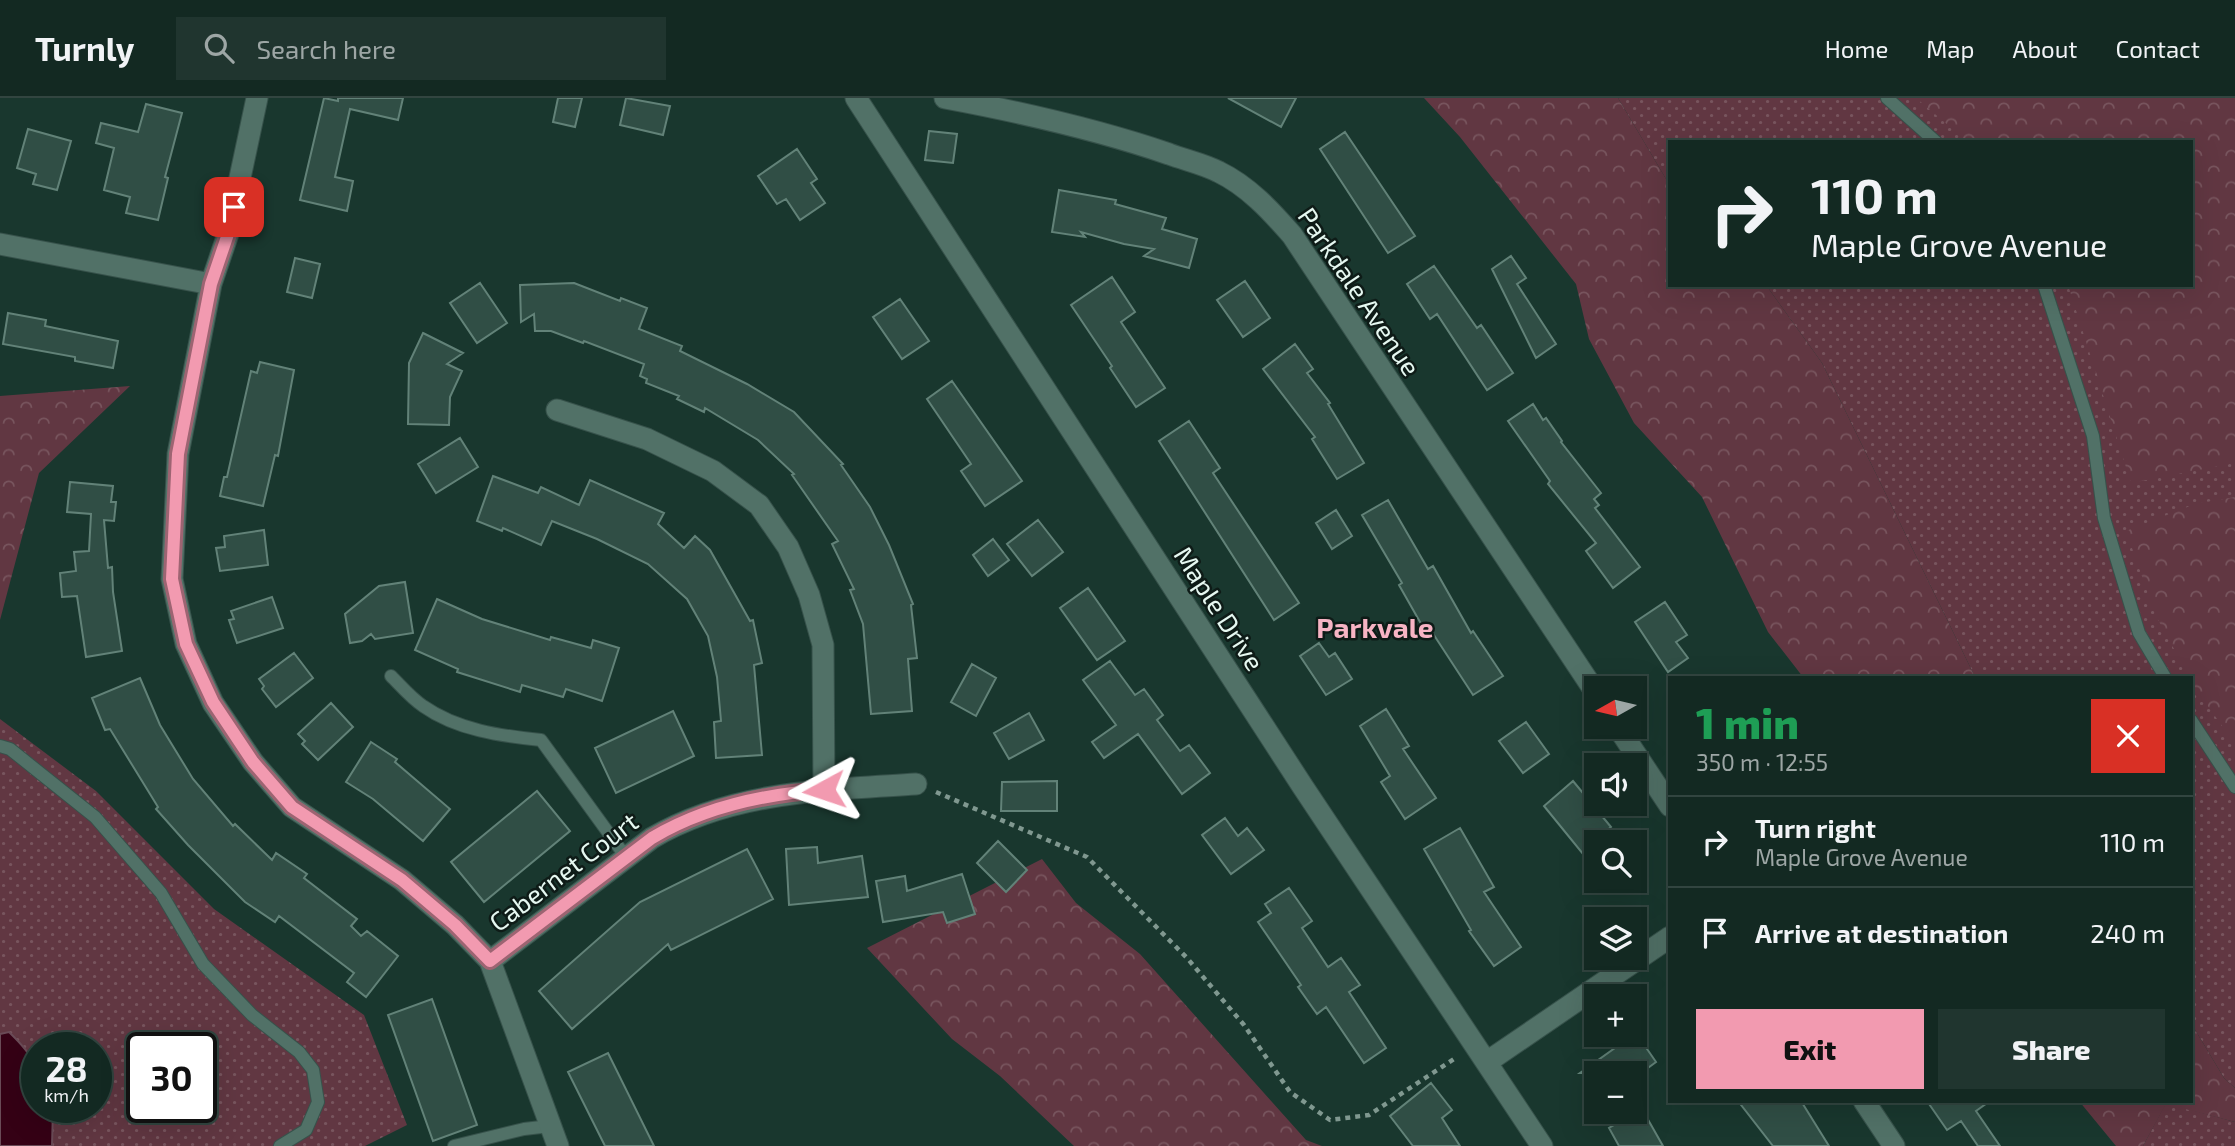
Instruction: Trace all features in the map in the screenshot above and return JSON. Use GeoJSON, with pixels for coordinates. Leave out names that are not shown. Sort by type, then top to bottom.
{"type":"FeatureCollection","features":[{"type":"Feature","properties":{"kind":"street"},"geometry":{"type":"LineString","coordinates":[[257,98],[228,234],[211,284],[178,454],[172,579],[186,644],[213,702],[253,762],[292,807],[402,880],[455,925],[490,961],[558,1146]]}},
{"type":"Feature","properties":{"kind":"street","name":"Maple Drive"},"geometry":{"type":"LineString","coordinates":[[856,98],[1296,776],[1542,1146]]}},
{"type":"Feature","properties":{"kind":"street","name":"Parkdale Avenue"},"geometry":{"type":"LineString","coordinates":[[945,98],[1086,129],[1219,172],[1250,192],[1292,235],[1584,676]]}},
{"type":"Feature","properties":{"kind":"street"},"geometry":{"type":"LineString","coordinates":[[0,244],[211,284]]}},
{"type":"Feature","properties":{"kind":"street"},"geometry":{"type":"LineString","coordinates":[[557,410],[647,439],[713,471],[759,505],[774,526],[788,547],[809,595],[823,645],[824,790]]}},
{"type":"Feature","properties":{"kind":"street"},"geometry":{"type":"LineString","coordinates":[[1626,739],[1668,803]]}},
{"type":"Feature","properties":{"kind":"street","name":"Cabernet Court"},"geometry":{"type":"LineString","coordinates":[[490,961],[652,838],[678,823],[722,807],[797,792],[916,784]]}},
{"type":"Feature","properties":{"kind":"street"},"geometry":{"type":"LineString","coordinates":[[1481,1054],[1668,938]]}},
{"type":"Feature","properties":{"kind":"street"},"geometry":{"type":"LineString","coordinates":[[1865,1103],[1894,1146]]}},
{"type":"Feature","properties":{"kind":"lane"},"geometry":{"type":"LineString","coordinates":[[1887,98],[1934,140]]}},
{"type":"Feature","properties":{"kind":"lane"},"geometry":{"type":"LineString","coordinates":[[2045,287],[2093,436],[2104,518],[2139,633],[2164,676]]}},
{"type":"Feature","properties":{"kind":"lane"},"geometry":{"type":"LineString","coordinates":[[391,676],[422,706],[459,724],[506,736],[541,740],[623,853],[621,861]]}},
{"type":"Feature","properties":{"kind":"lane"},"geometry":{"type":"LineString","coordinates":[[2193,723],[2235,787]]}},
{"type":"Feature","properties":{"kind":"lane"},"geometry":{"type":"LineString","coordinates":[[0,746],[10,749],[95,817],[161,893],[203,964],[252,1014],[299,1052],[313,1070],[318,1102],[306,1130],[280,1146]]}},
{"type":"Feature","properties":{"kind":"lane"},"geometry":{"type":"LineString","coordinates":[[454,1146],[524,1129],[550,1126]]}},
{"type":"Feature","properties":{"kind":"path"},"geometry":{"type":"LineString","coordinates":[[916,784],[1087,856],[1187,958],[1244,1026],[1290,1092],[1330,1120],[1369,1115],[1481,1054]]}},
{"type":"Feature","properties":{"kind":"green space"},"geometry":{"type":"Polygon","coordinates":[[[1424,98],[1618,98],[1668,182],[1668,287],[1767,287],[1822,363],[1975,676],[1802,676],[1768,632],[1702,497],[1634,423],[1589,339],[1576,284],[1460,137],[1424,98]]]}},
{"type":"Feature","properties":{"kind":"green space"},"geometry":{"type":"Polygon","coordinates":[[[1618,98],[2235,98],[2235,1088],[2224,1078],[2193,1026],[2193,676],[1975,676],[1822,363],[1767,287],[2193,287],[2193,140],[1668,140],[1668,182],[1618,98]]]}},
{"type":"Feature","properties":{"kind":"green space"},"geometry":{"type":"Polygon","coordinates":[[[1916,98],[2235,98],[2235,463],[2131,483],[2069,287],[2193,287],[2193,140],[1966,140],[1916,98]]]}},
{"type":"Feature","properties":{"kind":"green space"},"geometry":{"type":"Polygon","coordinates":[[[130,386],[39,473],[0,620],[0,396],[130,386]]]}},
{"type":"Feature","properties":{"kind":"green space"},"geometry":{"type":"Polygon","coordinates":[[[2235,497],[2235,744],[2197,691],[2193,676],[2189,676],[2156,616],[2126,531],[2195,504],[2235,497]]]}},
{"type":"Feature","properties":{"kind":"green space"},"geometry":{"type":"Polygon","coordinates":[[[0,719],[96,791],[214,909],[364,1015],[407,1125],[365,1146],[0,1146],[0,719]]]}},
{"type":"Feature","properties":{"kind":"green space"},"geometry":{"type":"Polygon","coordinates":[[[1042,859],[1076,903],[1140,954],[1306,1140],[1322,1146],[1074,1146],[1000,1076],[952,1039],[867,948],[1042,859]]]}},
{"type":"Feature","properties":{"kind":"green space"},"geometry":{"type":"Polygon","coordinates":[[[2193,1026],[2224,1078],[2235,1088],[2235,1122],[2166,1104],[2143,1146],[2116,1146],[2081,1103],[2193,1103],[2193,1026]]]}},
{"type":"Feature","properties":{"kind":"green space"},"geometry":{"type":"Polygon","coordinates":[[[2166,1103],[2235,1122],[2235,1146],[2143,1146],[2166,1103]]]}},
{"type":"Feature","properties":{"kind":"shaded area"},"geometry":{"type":"Polygon","coordinates":[[[9,1032],[21,1045],[21,1123],[53,1123],[52,1146],[0,1146],[0,1034],[9,1032]]]}},
{"type":"Feature","properties":{"kind":"building"},"geometry":{"type":"Polygon","coordinates":[[[324,98],[338,101],[338,98],[403,98],[398,120],[350,109],[335,177],[353,181],[347,211],[300,200],[324,98]]]}},
{"type":"Feature","properties":{"kind":"building"},"geometry":{"type":"Polygon","coordinates":[[[558,98],[582,98],[575,127],[553,122],[558,98]]]}},
{"type":"Feature","properties":{"kind":"building"},"geometry":{"type":"Polygon","coordinates":[[[626,98],[670,106],[663,135],[620,125],[626,98]]]}},
{"type":"Feature","properties":{"kind":"building"},"geometry":{"type":"Polygon","coordinates":[[[1228,98],[1296,98],[1281,127],[1228,98]]]}},
{"type":"Feature","properties":{"kind":"building"},"geometry":{"type":"Polygon","coordinates":[[[146,104],[182,113],[165,177],[168,178],[158,220],[126,213],[130,197],[104,190],[114,148],[96,143],[101,123],[138,132],[146,104]]]}},
{"type":"Feature","properties":{"kind":"building"},"geometry":{"type":"Polygon","coordinates":[[[28,129],[71,141],[57,190],[33,184],[36,174],[17,168],[28,129]]]}},
{"type":"Feature","properties":{"kind":"building"},"geometry":{"type":"Polygon","coordinates":[[[929,131],[957,134],[953,163],[925,160],[929,131]]]}},
{"type":"Feature","properties":{"kind":"building"},"geometry":{"type":"Polygon","coordinates":[[[1345,132],[1415,236],[1388,253],[1320,149],[1345,132]]]}},
{"type":"Feature","properties":{"kind":"building"},"geometry":{"type":"Polygon","coordinates":[[[797,149],[817,179],[811,183],[825,203],[800,220],[786,199],[777,204],[758,176],[797,149]]]}},
{"type":"Feature","properties":{"kind":"building"},"geometry":{"type":"Polygon","coordinates":[[[1059,190],[1116,200],[1115,204],[1166,218],[1162,229],[1197,239],[1189,268],[1144,256],[1154,249],[1081,232],[1085,237],[1052,232],[1059,190]]]}},
{"type":"Feature","properties":{"kind":"building"},"geometry":{"type":"Polygon","coordinates":[[[1511,256],[1526,278],[1517,284],[1556,344],[1536,358],[1492,269],[1511,256]]]}},
{"type":"Feature","properties":{"kind":"building"},"geometry":{"type":"Polygon","coordinates":[[[295,258],[320,264],[312,298],[287,292],[295,258]]]}},
{"type":"Feature","properties":{"kind":"building"},"geometry":{"type":"Polygon","coordinates":[[[1434,266],[1477,328],[1481,325],[1513,373],[1487,390],[1437,314],[1430,319],[1407,284],[1434,266]]]}},
{"type":"Feature","properties":{"kind":"building"},"geometry":{"type":"Polygon","coordinates":[[[1112,277],[1135,312],[1121,322],[1165,388],[1136,407],[1071,305],[1112,277]]]}},
{"type":"Feature","properties":{"kind":"building"},"geometry":{"type":"Polygon","coordinates":[[[1245,281],[1270,318],[1243,337],[1217,300],[1245,281]]]}},
{"type":"Feature","properties":{"kind":"building"},"geometry":{"type":"Polygon","coordinates":[[[480,283],[507,323],[477,343],[450,303],[480,283]]]}},
{"type":"Feature","properties":{"kind":"building"},"geometry":{"type":"Polygon","coordinates":[[[574,283],[620,301],[621,298],[647,308],[639,329],[682,346],[680,351],[747,384],[794,412],[843,464],[841,465],[870,507],[889,545],[913,604],[917,658],[908,659],[912,711],[871,714],[863,624],[850,590],[854,589],[832,544],[838,541],[792,475],[794,474],[758,440],[705,408],[704,412],[677,399],[679,396],[646,383],[647,379],[640,376],[644,364],[551,331],[535,331],[534,314],[521,322],[520,285],[574,283]]]}},
{"type":"Feature","properties":{"kind":"building"},"geometry":{"type":"Polygon","coordinates":[[[900,299],[929,341],[902,359],[873,317],[900,299]]]}},
{"type":"Feature","properties":{"kind":"building"},"geometry":{"type":"Polygon","coordinates":[[[8,313],[46,320],[45,326],[118,341],[113,368],[75,361],[75,357],[3,344],[8,313]]]}},
{"type":"Feature","properties":{"kind":"building"},"geometry":{"type":"Polygon","coordinates":[[[423,333],[463,353],[447,364],[462,371],[450,397],[449,425],[408,424],[409,363],[423,333]]]}},
{"type":"Feature","properties":{"kind":"building"},"geometry":{"type":"Polygon","coordinates":[[[1295,344],[1313,369],[1307,373],[1330,403],[1328,404],[1364,463],[1337,479],[1312,439],[1315,437],[1263,369],[1295,344]]]}},
{"type":"Feature","properties":{"kind":"building"},"geometry":{"type":"Polygon","coordinates":[[[260,362],[294,370],[278,456],[275,455],[263,506],[220,496],[224,477],[227,477],[251,371],[257,373],[260,362]]]}},
{"type":"Feature","properties":{"kind":"building"},"geometry":{"type":"Polygon","coordinates":[[[952,381],[1022,481],[985,506],[961,471],[971,464],[927,399],[952,381]]]}},
{"type":"Feature","properties":{"kind":"building"},"geometry":{"type":"Polygon","coordinates":[[[1533,404],[1601,493],[1594,499],[1599,505],[1595,508],[1640,567],[1613,588],[1586,551],[1596,543],[1548,484],[1550,481],[1508,421],[1533,404]]]}},
{"type":"Feature","properties":{"kind":"building"},"geometry":{"type":"Polygon","coordinates":[[[1189,421],[1220,468],[1213,473],[1299,603],[1274,620],[1159,441],[1189,421]]]}},
{"type":"Feature","properties":{"kind":"building"},"geometry":{"type":"Polygon","coordinates":[[[460,438],[478,467],[436,493],[418,464],[460,438]]]}},
{"type":"Feature","properties":{"kind":"building"},"geometry":{"type":"Polygon","coordinates":[[[493,476],[538,493],[541,487],[579,505],[590,480],[664,513],[658,524],[684,548],[695,536],[710,550],[750,621],[753,620],[762,663],[754,665],[762,755],[716,758],[714,722],[721,721],[717,677],[708,636],[687,599],[648,564],[552,521],[541,545],[503,528],[502,531],[477,521],[493,476]]]}},
{"type":"Feature","properties":{"kind":"building"},"geometry":{"type":"Polygon","coordinates":[[[70,482],[113,486],[111,502],[116,502],[114,521],[104,520],[108,568],[112,567],[122,651],[86,657],[77,596],[62,597],[60,573],[76,571],[74,552],[89,551],[91,514],[67,512],[70,482]]]}},
{"type":"Feature","properties":{"kind":"building"},"geometry":{"type":"Polygon","coordinates":[[[1388,500],[1428,569],[1433,566],[1471,633],[1473,631],[1503,676],[1473,695],[1428,626],[1424,629],[1399,585],[1402,583],[1362,515],[1388,500]]]}},
{"type":"Feature","properties":{"kind":"building"},"geometry":{"type":"Polygon","coordinates":[[[1336,510],[1352,536],[1332,549],[1316,523],[1336,510]]]}},
{"type":"Feature","properties":{"kind":"building"},"geometry":{"type":"Polygon","coordinates":[[[1038,520],[1063,552],[1032,576],[1007,544],[1038,520]]]}},
{"type":"Feature","properties":{"kind":"building"},"geometry":{"type":"Polygon","coordinates":[[[264,530],[268,565],[220,571],[216,548],[225,547],[224,536],[264,530]]]}},
{"type":"Feature","properties":{"kind":"building"},"geometry":{"type":"Polygon","coordinates":[[[993,539],[1009,560],[988,576],[973,555],[993,539]]]}},
{"type":"Feature","properties":{"kind":"building"},"geometry":{"type":"Polygon","coordinates":[[[405,582],[413,633],[375,639],[371,634],[362,641],[350,643],[345,614],[379,586],[405,582]]]}},
{"type":"Feature","properties":{"kind":"building"},"geometry":{"type":"Polygon","coordinates":[[[1088,588],[1125,641],[1097,660],[1060,608],[1088,588]]]}},
{"type":"Feature","properties":{"kind":"building"},"geometry":{"type":"Polygon","coordinates":[[[272,597],[283,628],[237,643],[229,620],[234,619],[231,611],[272,597]]]}},
{"type":"Feature","properties":{"kind":"building"},"geometry":{"type":"Polygon","coordinates":[[[437,599],[482,619],[550,640],[551,637],[591,648],[593,640],[619,648],[602,701],[566,689],[563,697],[522,685],[520,692],[457,672],[458,669],[415,650],[437,599]]]}},
{"type":"Feature","properties":{"kind":"building"},"geometry":{"type":"Polygon","coordinates":[[[1665,602],[1687,635],[1676,642],[1688,658],[1668,672],[1635,622],[1665,602]]]}},
{"type":"Feature","properties":{"kind":"building"},"geometry":{"type":"Polygon","coordinates":[[[1319,643],[1329,657],[1335,653],[1352,679],[1326,695],[1300,656],[1319,643]]]}},
{"type":"Feature","properties":{"kind":"building"},"geometry":{"type":"Polygon","coordinates":[[[294,653],[313,678],[276,707],[262,689],[264,686],[259,679],[294,653]]]}},
{"type":"Feature","properties":{"kind":"building"},"geometry":{"type":"Polygon","coordinates":[[[1110,661],[1135,695],[1144,689],[1163,715],[1157,720],[1180,751],[1189,745],[1210,773],[1182,794],[1138,734],[1104,758],[1092,742],[1116,725],[1083,680],[1110,661]]]}},
{"type":"Feature","properties":{"kind":"building"},"geometry":{"type":"Polygon","coordinates":[[[972,664],[996,678],[976,716],[951,702],[972,664]]]}},
{"type":"Feature","properties":{"kind":"building"},"geometry":{"type":"Polygon","coordinates":[[[140,678],[160,725],[193,779],[233,826],[235,824],[272,860],[276,853],[307,874],[304,878],[357,919],[351,926],[361,936],[367,931],[398,956],[366,997],[347,982],[354,973],[279,916],[275,922],[245,902],[156,809],[158,807],[110,729],[105,730],[92,698],[140,678]]]}},
{"type":"Feature","properties":{"kind":"building"},"geometry":{"type":"Polygon","coordinates":[[[331,703],[353,727],[318,760],[302,744],[305,741],[298,734],[331,703]]]}},
{"type":"Feature","properties":{"kind":"building"},"geometry":{"type":"Polygon","coordinates":[[[1386,709],[1409,746],[1403,749],[1436,798],[1405,819],[1381,782],[1390,776],[1360,726],[1386,709]]]}},
{"type":"Feature","properties":{"kind":"building"},"geometry":{"type":"Polygon","coordinates":[[[673,711],[694,756],[616,793],[595,748],[673,711]]]}},
{"type":"Feature","properties":{"kind":"building"},"geometry":{"type":"Polygon","coordinates":[[[1029,713],[1044,740],[1009,759],[994,733],[1029,713]]]}},
{"type":"Feature","properties":{"kind":"building"},"geometry":{"type":"Polygon","coordinates":[[[1526,722],[1549,754],[1523,773],[1499,741],[1526,722]]]}},
{"type":"Feature","properties":{"kind":"building"},"geometry":{"type":"Polygon","coordinates":[[[371,742],[397,759],[395,762],[450,809],[423,841],[373,799],[346,782],[371,742]]]}},
{"type":"Feature","properties":{"kind":"building"},"geometry":{"type":"Polygon","coordinates":[[[1057,781],[1057,811],[1001,811],[1002,782],[1057,781]]]}},
{"type":"Feature","properties":{"kind":"building"},"geometry":{"type":"Polygon","coordinates":[[[1573,781],[1584,794],[1584,816],[1602,816],[1611,827],[1608,830],[1584,830],[1584,855],[1544,806],[1573,781]]]}},
{"type":"Feature","properties":{"kind":"building"},"geometry":{"type":"Polygon","coordinates":[[[537,791],[570,831],[484,902],[451,862],[537,791]]]}},
{"type":"Feature","properties":{"kind":"building"},"geometry":{"type":"Polygon","coordinates":[[[1225,818],[1238,836],[1247,828],[1264,850],[1231,874],[1202,835],[1225,818]]]}},
{"type":"Feature","properties":{"kind":"building"},"geometry":{"type":"Polygon","coordinates":[[[1460,828],[1494,887],[1484,892],[1521,947],[1494,966],[1469,931],[1471,930],[1424,849],[1460,828]]]}},
{"type":"Feature","properties":{"kind":"building"},"geometry":{"type":"Polygon","coordinates":[[[998,841],[1027,870],[1006,892],[977,863],[998,841]]]}},
{"type":"Feature","properties":{"kind":"building"},"geometry":{"type":"Polygon","coordinates":[[[817,847],[818,863],[862,856],[868,897],[789,905],[786,849],[817,847]]]}},
{"type":"Feature","properties":{"kind":"building"},"geometry":{"type":"Polygon","coordinates":[[[747,849],[773,899],[671,950],[668,944],[572,1029],[539,991],[640,902],[747,849]]]}},
{"type":"Feature","properties":{"kind":"building"},"geometry":{"type":"Polygon","coordinates":[[[962,874],[975,914],[947,923],[943,912],[883,922],[876,881],[905,876],[907,891],[962,874]]]}},
{"type":"Feature","properties":{"kind":"building"},"geometry":{"type":"Polygon","coordinates":[[[1289,888],[1312,921],[1302,928],[1328,967],[1341,958],[1360,985],[1349,992],[1386,1048],[1364,1063],[1326,1007],[1317,1014],[1298,987],[1301,985],[1258,922],[1271,913],[1265,904],[1289,888]]]}},
{"type":"Feature","properties":{"kind":"building"},"geometry":{"type":"Polygon","coordinates":[[[432,999],[477,1125],[433,1141],[388,1015],[432,999]]]}},
{"type":"Feature","properties":{"kind":"building"},"geometry":{"type":"Polygon","coordinates":[[[1616,1047],[1646,1047],[1656,1062],[1647,1069],[1647,1061],[1597,1061],[1616,1047]]]}},
{"type":"Feature","properties":{"kind":"building"},"geometry":{"type":"Polygon","coordinates":[[[608,1053],[654,1146],[605,1146],[568,1072],[608,1053]]]}},
{"type":"Feature","properties":{"kind":"building"},"geometry":{"type":"Polygon","coordinates":[[[1431,1083],[1452,1110],[1442,1118],[1460,1146],[1413,1146],[1390,1116],[1431,1083]]]}},
{"type":"Feature","properties":{"kind":"building"},"geometry":{"type":"Polygon","coordinates":[[[1740,1103],[1802,1103],[1829,1146],[1773,1146],[1740,1103]]]}},
{"type":"Feature","properties":{"kind":"building"},"geometry":{"type":"Polygon","coordinates":[[[1928,1103],[1987,1103],[1976,1111],[2000,1146],[1978,1146],[1961,1121],[1947,1130],[1928,1103]]]}},
{"type":"Feature","properties":{"kind":"building"},"geometry":{"type":"Polygon","coordinates":[[[1647,1118],[1663,1146],[1619,1146],[1609,1128],[1616,1124],[1647,1124],[1647,1118]]]}},
{"type":"Feature","properties":{"kind":"district","name":"Parkvale"},"geometry":{"type":"Point","coordinates":[1375,627]}},
{"type":"Feature","properties":{"kind":"route"},"geometry":{"type":"LineString","coordinates":[[234,207],[211,284],[178,454],[172,579],[186,644],[213,702],[253,762],[292,807],[402,880],[455,925],[490,961],[652,838],[678,823],[722,807],[797,792],[824,790]]}}]}
